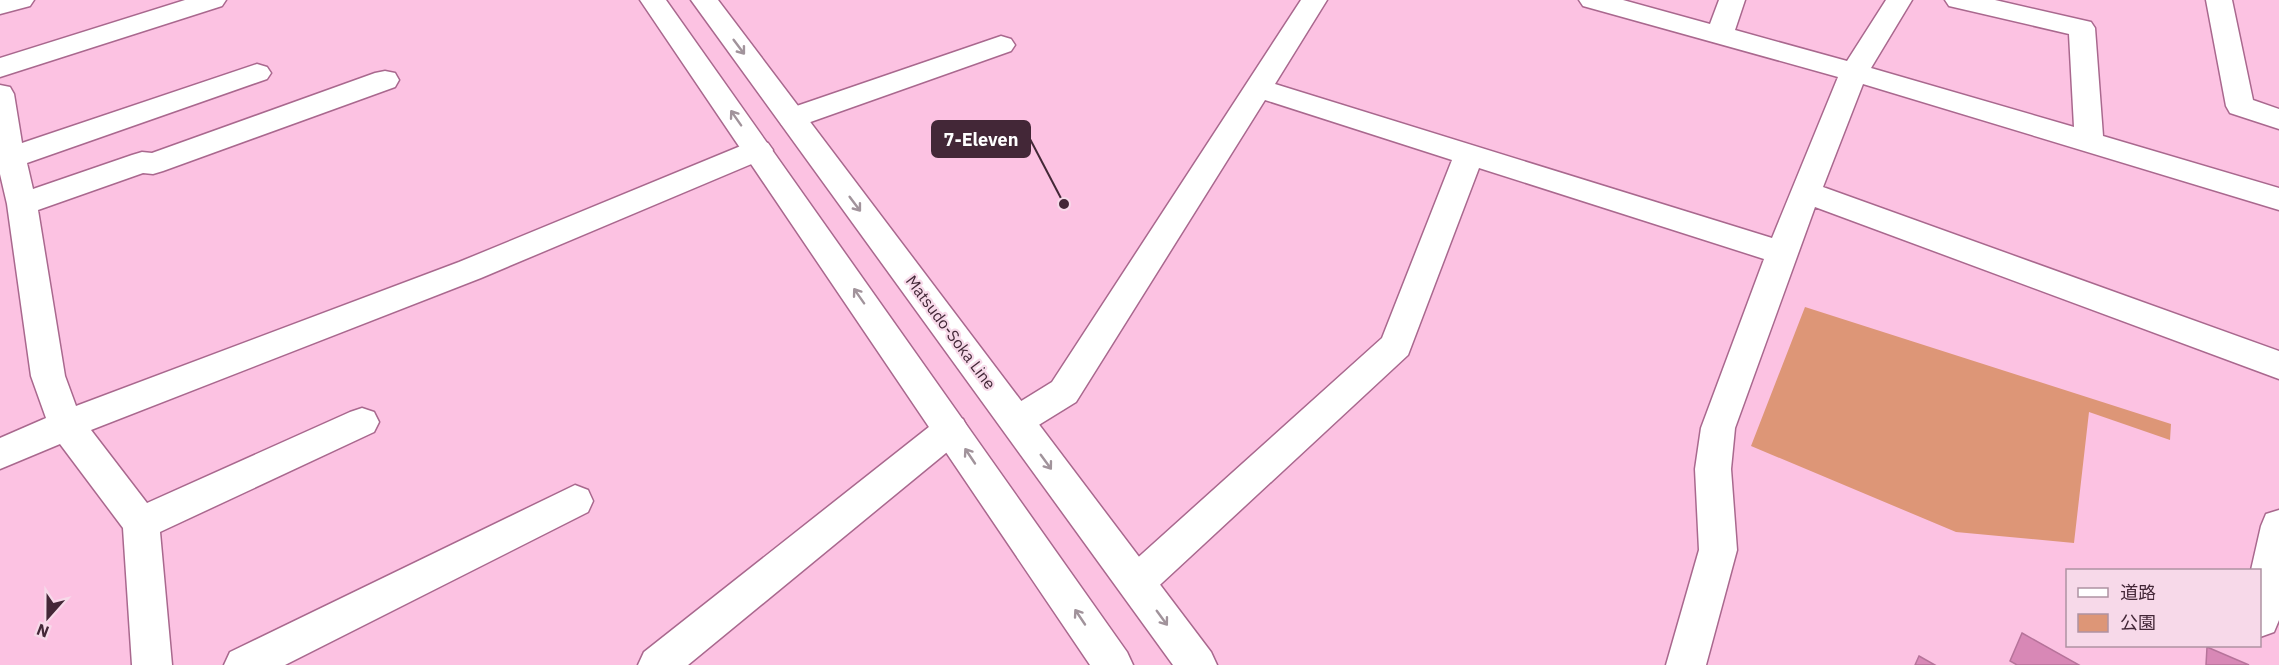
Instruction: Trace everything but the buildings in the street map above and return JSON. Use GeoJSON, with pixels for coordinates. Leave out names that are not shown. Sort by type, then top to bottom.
{"type":"FeatureCollection","features":[{"type":"Feature","properties":{"kind":"street"},"geometry":{"type":"LineString","coordinates":[[0,6],[21,0]]}},
{"type":"Feature","properties":{"kind":"street"},"geometry":{"type":"LineString","coordinates":[[0,68],[213,0]]}},
{"type":"Feature","properties":{"kind":"street"},"geometry":{"type":"LineString","coordinates":[[653,0],[759,150],[1113,665]]}},
{"type":"Feature","properties":{"kind":"street","name":"Matsudo-Soka Line"},"geometry":{"type":"LineString","coordinates":[[704,0],[1197,665]]}},
{"type":"Feature","properties":{"kind":"street"},"geometry":{"type":"LineString","coordinates":[[1017,422],[1064,392],[1314,0]]}},
{"type":"Feature","properties":{"kind":"street"},"geometry":{"type":"LineString","coordinates":[[1592,0],[1720,33],[2279,199]]}},
{"type":"Feature","properties":{"kind":"street"},"geometry":{"type":"LineString","coordinates":[[1720,33],[1732,0]]}},
{"type":"Feature","properties":{"kind":"street"},"geometry":{"type":"LineString","coordinates":[[1686,665],[1718,550],[1713,469],[1718,428],[1782,253],[1854,72],[1899,0]]}},
{"type":"Feature","properties":{"kind":"street"},"geometry":{"type":"LineString","coordinates":[[1958,0],[2082,28],[2089,141]]}},
{"type":"Feature","properties":{"kind":"street"},"geometry":{"type":"LineString","coordinates":[[2219,0],[2240,106],[2279,119]]}},
{"type":"Feature","properties":{"kind":"street"},"geometry":{"type":"LineString","coordinates":[[792,118],[1001,45]]}},
{"type":"Feature","properties":{"kind":"street"},"geometry":{"type":"LineString","coordinates":[[6,147],[257,73]]}},
{"type":"Feature","properties":{"kind":"street"},"geometry":{"type":"LineString","coordinates":[[15,220],[142,162],[153,164],[385,80]]}},
{"type":"Feature","properties":{"kind":"street"},"geometry":{"type":"LineString","coordinates":[[1258,88],[1782,253]]}},
{"type":"Feature","properties":{"kind":"street"},"geometry":{"type":"LineString","coordinates":[[0,94],[15,220],[48,376],[66,425],[141,523],[152,665]]}},
{"type":"Feature","properties":{"kind":"street"},"geometry":{"type":"LineString","coordinates":[[0,454],[66,425],[470,270],[759,150]]}},
{"type":"Feature","properties":{"kind":"street"},"geometry":{"type":"LineString","coordinates":[[1136,583],[1396,346],[1469,155]]}},
{"type":"Feature","properties":{"kind":"street"},"geometry":{"type":"LineString","coordinates":[[1806,192],[2279,365]]}},
{"type":"Feature","properties":{"kind":"street"},"geometry":{"type":"LineString","coordinates":[[141,523],[362,422]]}},
{"type":"Feature","properties":{"kind":"street"},"geometry":{"type":"LineString","coordinates":[[658,665],[951,429]]}},
{"type":"Feature","properties":{"kind":"street"},"geometry":{"type":"LineString","coordinates":[[244,665],[575,501]]}},
{"type":"Feature","properties":{"kind":"street"},"geometry":{"type":"LineString","coordinates":[[2267,614],[2279,526]]}},
{"type":"Feature","properties":{"kind":"green space"},"geometry":{"type":"Polygon","coordinates":[[[1805,307],[2171,424],[2170,440],[2089,412],[2074,543],[1956,532],[1751,446],[1805,307]]]}},
{"type":"Feature","properties":{"kind":"place","name":"7-Eleven"},"geometry":{"type":"Point","coordinates":[1064,204]}}]}
